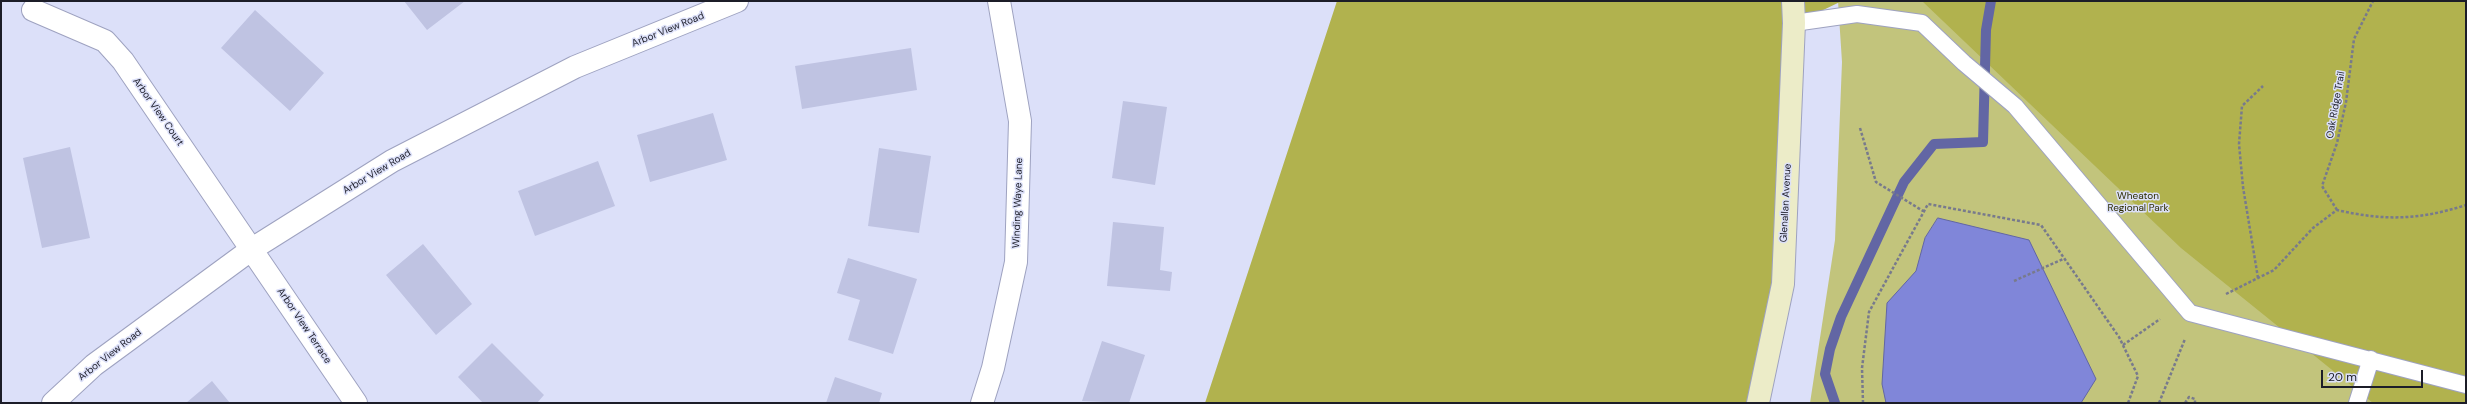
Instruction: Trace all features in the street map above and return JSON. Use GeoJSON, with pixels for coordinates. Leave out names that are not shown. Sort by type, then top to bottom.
{"type":"FeatureCollection","features":[{"type":"Feature","properties":{"kind":"street","name":"Arbor View Road"},"geometry":{"type":"LineString","coordinates":[[53,403],[94,365],[252,249],[392,161],[568,71],[737,1]]}},
{"type":"Feature","properties":{"kind":"street","name":"Winding Waye Lane"},"geometry":{"type":"LineString","coordinates":[[982,403],[993,368],[1016,262],[1020,121],[999,1]]}},
{"type":"Feature","properties":{"kind":"street","name":"Glenallan Avenue"},"geometry":{"type":"LineString","coordinates":[[1758,403],[1783,284],[1794,24],[1793,1]]}},
{"type":"Feature","properties":{"kind":"street","name":"Arbor View Court"},"geometry":{"type":"LineString","coordinates":[[33,10],[104,41],[123,61],[252,249]]}},
{"type":"Feature","properties":{"kind":"street","name":"Arbor View Terrace"},"geometry":{"type":"LineString","coordinates":[[252,249],[356,403]]}},
{"type":"Feature","properties":{"kind":"lane"},"geometry":{"type":"LineString","coordinates":[[1794,24],[1857,14],[1922,23],[1964,63],[2015,106],[2186,308],[2466,385]]}},
{"type":"Feature","properties":{"kind":"lane"},"geometry":{"type":"LineString","coordinates":[[2357,403],[2371,359]]}},
{"type":"Feature","properties":{"kind":"path","name":"Oak Ridge Trail"},"geometry":{"type":"LineString","coordinates":[[2337,210],[2322,186],[2337,143],[2346,102],[2354,39],[2373,1]]}},
{"type":"Feature","properties":{"kind":"path"},"geometry":{"type":"LineString","coordinates":[[2258,278],[2244,188],[2239,144],[2242,106],[2263,86]]}},
{"type":"Feature","properties":{"kind":"path"},"geometry":{"type":"LineString","coordinates":[[1860,128],[1876,182],[1923,211]]}},
{"type":"Feature","properties":{"kind":"path"},"geometry":{"type":"LineString","coordinates":[[1863,403],[1862,368],[1869,312],[1928,204],[2041,225],[2123,345],[2138,376],[2128,403]]}},
{"type":"Feature","properties":{"kind":"path"},"geometry":{"type":"LineString","coordinates":[[2123,345],[2186,308],[2274,270],[2313,228],[2337,210],[2370,217],[2409,218],[2438,214],[2466,205]]}},
{"type":"Feature","properties":{"kind":"path"},"geometry":{"type":"LineString","coordinates":[[2014,281],[2063,259]]}},
{"type":"Feature","properties":{"kind":"path"},"geometry":{"type":"LineString","coordinates":[[2159,403],[2184,344],[2186,308]]}},
{"type":"Feature","properties":{"kind":"path"},"geometry":{"type":"LineString","coordinates":[[2185,403],[2188,397],[2195,399],[2195,403]]}},
{"type":"Feature","properties":{"kind":"green space"},"geometry":{"type":"Polygon","coordinates":[[[1337,1],[1842,1],[1794,24],[1783,284],[1753,403],[1205,403],[1337,1]]]}},
{"type":"Feature","properties":{"kind":"green space","name":"Wheaton Regional Park"},"geometry":{"type":"Polygon","coordinates":[[[1838,1],[2466,1],[2466,403],[1810,403],[1835,240],[1842,62],[1838,1]]]}},
{"type":"Feature","properties":{"kind":"green space"},"geometry":{"type":"Polygon","coordinates":[[[1922,1],[2466,1],[2466,403],[2373,403],[2181,248],[1922,1]]]}},
{"type":"Feature","properties":{"kind":"water"},"geometry":{"type":"Polygon","coordinates":[[[1938,218],[2029,240],[2096,379],[2081,403],[1886,403],[1882,384],[1887,303],[1916,271],[1925,238],[1938,218]]]}},
{"type":"Feature","properties":{"kind":"building"},"geometry":{"type":"Polygon","coordinates":[[[404,1],[465,1],[427,30],[404,1]]]}},
{"type":"Feature","properties":{"kind":"building"},"geometry":{"type":"Polygon","coordinates":[[[255,10],[324,73],[290,111],[221,48],[255,10]]]}},
{"type":"Feature","properties":{"kind":"building"},"geometry":{"type":"Polygon","coordinates":[[[911,48],[917,90],[802,109],[795,66],[911,48]]]}},
{"type":"Feature","properties":{"kind":"building"},"geometry":{"type":"Polygon","coordinates":[[[1123,101],[1167,107],[1155,185],[1112,178],[1123,101]]]}},
{"type":"Feature","properties":{"kind":"building"},"geometry":{"type":"Polygon","coordinates":[[[713,113],[727,160],[650,182],[637,135],[713,113]]]}},
{"type":"Feature","properties":{"kind":"building"},"geometry":{"type":"Polygon","coordinates":[[[70,147],[90,238],[42,248],[23,158],[70,147]]]}},
{"type":"Feature","properties":{"kind":"building"},"geometry":{"type":"Polygon","coordinates":[[[879,148],[931,156],[919,233],[868,226],[879,148]]]}},
{"type":"Feature","properties":{"kind":"building"},"geometry":{"type":"Polygon","coordinates":[[[598,161],[615,206],[535,236],[518,191],[598,161]]]}},
{"type":"Feature","properties":{"kind":"building"},"geometry":{"type":"Polygon","coordinates":[[[1113,222],[1164,227],[1160,270],[1172,272],[1170,291],[1107,286],[1113,222]]]}},
{"type":"Feature","properties":{"kind":"building"},"geometry":{"type":"Polygon","coordinates":[[[423,244],[472,304],[436,335],[386,275],[423,244]]]}},
{"type":"Feature","properties":{"kind":"building"},"geometry":{"type":"Polygon","coordinates":[[[848,258],[917,279],[893,354],[848,340],[860,300],[837,293],[848,258]]]}},
{"type":"Feature","properties":{"kind":"building"},"geometry":{"type":"Polygon","coordinates":[[[1102,341],[1145,355],[1129,403],[1082,401],[1102,341]]]}},
{"type":"Feature","properties":{"kind":"building"},"geometry":{"type":"Polygon","coordinates":[[[492,343],[544,395],[537,403],[483,403],[458,377],[492,343]]]}},
{"type":"Feature","properties":{"kind":"building"},"geometry":{"type":"Polygon","coordinates":[[[835,377],[882,393],[879,403],[826,403],[835,377]]]}},
{"type":"Feature","properties":{"kind":"building"},"geometry":{"type":"Polygon","coordinates":[[[212,381],[230,403],[186,403],[212,381]]]}},
{"type":"Feature","properties":{"kind":"waterway"},"geometry":{"type":"LineString","coordinates":[[1835,403],[1825,374],[1830,349],[1841,317],[1904,182],[1934,144],[1983,142],[1986,30],[1991,1]]}}]}
